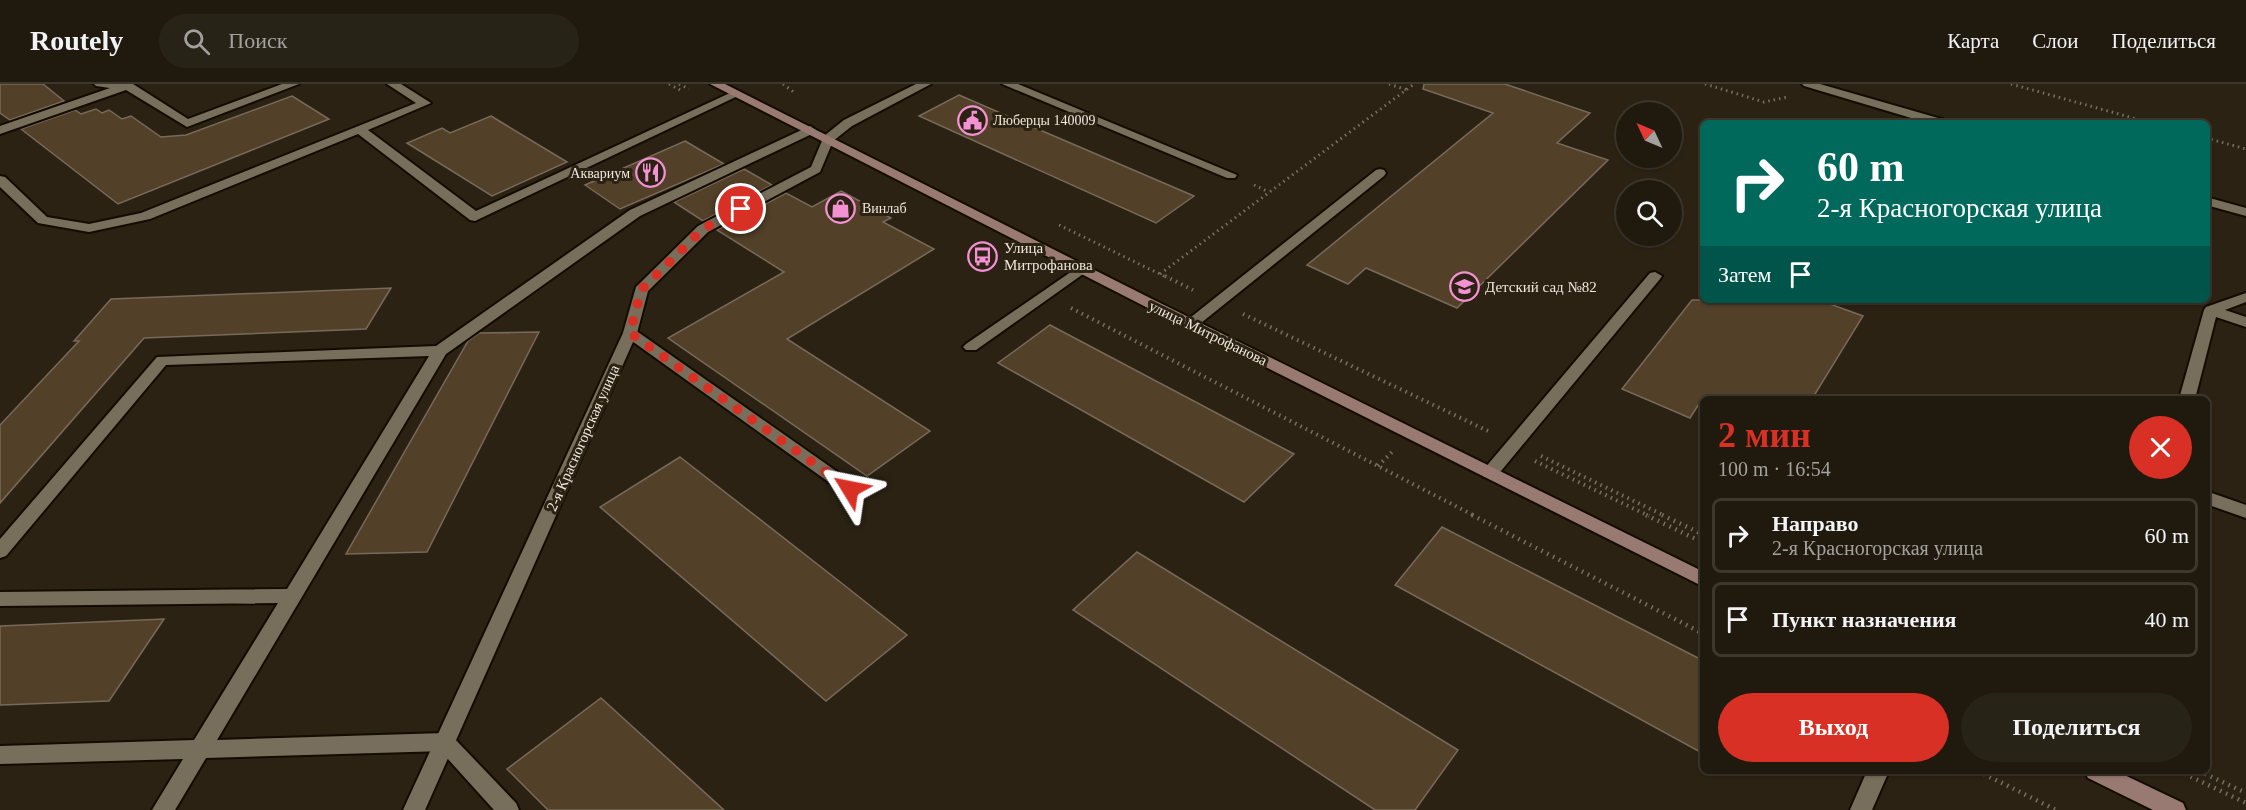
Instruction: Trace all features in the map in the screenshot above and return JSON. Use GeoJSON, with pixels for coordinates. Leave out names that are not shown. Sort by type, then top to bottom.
{"type":"FeatureCollection","features":[{"type":"Feature","properties":{"kind":"main road","name":"улица Митрофанова"},"geometry":{"type":"LineString","coordinates":[[716,84],[1700,578]]}},
{"type":"Feature","properties":{"kind":"main road"},"geometry":{"type":"LineString","coordinates":[[2101,774],[2175,810]]}},
{"type":"Feature","properties":{"kind":"street"},"geometry":{"type":"LineString","coordinates":[[100,84],[130,85],[187,123],[293,84]]}},
{"type":"Feature","properties":{"kind":"street"},"geometry":{"type":"LineString","coordinates":[[0,180],[43,220],[90,228],[144,216],[425,104],[393,84]]}},
{"type":"Feature","properties":{"kind":"street"},"geometry":{"type":"LineString","coordinates":[[828,139],[848,123],[925,84]]}},
{"type":"Feature","properties":{"kind":"street"},"geometry":{"type":"LineString","coordinates":[[1008,84],[1232,175]]}},
{"type":"Feature","properties":{"kind":"street"},"geometry":{"type":"LineString","coordinates":[[1808,84],[1931,120]]}},
{"type":"Feature","properties":{"kind":"street"},"geometry":{"type":"LineString","coordinates":[[0,130],[130,85]]}},
{"type":"Feature","properties":{"kind":"street"},"geometry":{"type":"LineString","coordinates":[[360,130],[475,217],[736,94]]}},
{"type":"Feature","properties":{"kind":"street"},"geometry":{"type":"LineString","coordinates":[[164,810],[440,351],[635,213],[810,130]]}},
{"type":"Feature","properties":{"kind":"street","name":"2-я Красногорская улица"},"geometry":{"type":"LineString","coordinates":[[414,810],[630,333],[641,290],[703,229],[816,169],[828,139]]}},
{"type":"Feature","properties":{"kind":"street"},"geometry":{"type":"LineString","coordinates":[[1191,324],[1380,173]]}},
{"type":"Feature","properties":{"kind":"street"},"geometry":{"type":"LineString","coordinates":[[2210,202],[2246,212]]}},
{"type":"Feature","properties":{"kind":"street"},"geometry":{"type":"LineString","coordinates":[[971,347],[1081,269]]}},
{"type":"Feature","properties":{"kind":"street"},"geometry":{"type":"LineString","coordinates":[[1490,473],[1655,276]]}},
{"type":"Feature","properties":{"kind":"street"},"geometry":{"type":"LineString","coordinates":[[2211,310],[2246,297]]}},
{"type":"Feature","properties":{"kind":"street"},"geometry":{"type":"LineString","coordinates":[[2211,310],[2246,322]]}},
{"type":"Feature","properties":{"kind":"street"},"geometry":{"type":"LineString","coordinates":[[2188,396],[2211,310]]}},
{"type":"Feature","properties":{"kind":"street"},"geometry":{"type":"LineString","coordinates":[[630,333],[850,489]]}},
{"type":"Feature","properties":{"kind":"street"},"geometry":{"type":"LineString","coordinates":[[0,551],[162,360],[440,351]]}},
{"type":"Feature","properties":{"kind":"street"},"geometry":{"type":"LineString","coordinates":[[2210,498],[2246,512]]}},
{"type":"Feature","properties":{"kind":"street"},"geometry":{"type":"LineString","coordinates":[[0,600],[292,596]]}},
{"type":"Feature","properties":{"kind":"street"},"geometry":{"type":"LineString","coordinates":[[0,755],[445,742],[508,810]]}},
{"type":"Feature","properties":{"kind":"street"},"geometry":{"type":"LineString","coordinates":[[1861,810],[1877,774]]}},
{"type":"Feature","properties":{"kind":"path"},"geometry":{"type":"LineString","coordinates":[[1389,84],[1407,90]]}},
{"type":"Feature","properties":{"kind":"path"},"geometry":{"type":"LineString","coordinates":[[1414,84],[1160,274],[1700,533]]}},
{"type":"Feature","properties":{"kind":"path"},"geometry":{"type":"LineString","coordinates":[[1705,84],[1764,102],[1789,97]]}},
{"type":"Feature","properties":{"kind":"path"},"geometry":{"type":"LineString","coordinates":[[2011,84],[2140,120]]}},
{"type":"Feature","properties":{"kind":"path"},"geometry":{"type":"LineString","coordinates":[[2210,139],[2246,150]]}},
{"type":"Feature","properties":{"kind":"path"},"geometry":{"type":"LineString","coordinates":[[1045,295],[1700,632]]}},
{"type":"Feature","properties":{"kind":"path"},"geometry":{"type":"LineString","coordinates":[[1984,774],[2056,810]]}},
{"type":"Feature","properties":{"kind":"path"},"geometry":{"type":"LineString","coordinates":[[2185,774],[2246,803]]}},
{"type":"Feature","properties":{"kind":"path"},"geometry":{"type":"LineString","coordinates":[[2205,774],[2246,794]]}},
{"type":"Feature","properties":{"kind":"building"},"geometry":{"type":"Polygon","coordinates":[[[0,84],[43,84],[64,101],[10,120],[0,113],[0,84]]]}},
{"type":"Feature","properties":{"kind":"building"},"geometry":{"type":"Polygon","coordinates":[[[1424,84],[1505,84],[1590,113],[1557,143],[1608,160],[1457,308],[1366,268],[1348,284],[1307,265],[1493,113],[1423,89],[1424,84]]]}},
{"type":"Feature","properties":{"kind":"building"},"geometry":{"type":"Polygon","coordinates":[[[959,95],[1194,196],[1156,223],[919,116],[959,95]]]}},
{"type":"Feature","properties":{"kind":"building"},"geometry":{"type":"Polygon","coordinates":[[[292,96],[329,119],[118,204],[21,129],[75,110],[81,114],[96,109],[102,113],[109,110],[122,119],[131,116],[161,137],[186,135],[292,96]]]}},
{"type":"Feature","properties":{"kind":"building"},"geometry":{"type":"Polygon","coordinates":[[[491,116],[567,162],[492,196],[407,143],[442,128],[450,133],[491,116]]]}},
{"type":"Feature","properties":{"kind":"building"},"geometry":{"type":"Polygon","coordinates":[[[685,141],[724,164],[620,209],[585,185],[685,141]]]}},
{"type":"Feature","properties":{"kind":"building"},"geometry":{"type":"Polygon","coordinates":[[[744,169],[772,185],[703,221],[674,202],[744,169]]]}},
{"type":"Feature","properties":{"kind":"building"},"geometry":{"type":"Polygon","coordinates":[[[841,191],[891,218],[883,222],[934,249],[787,339],[930,431],[867,476],[668,338],[784,272],[717,230],[786,193],[812,207],[841,191]]]}},
{"type":"Feature","properties":{"kind":"building"},"geometry":{"type":"Polygon","coordinates":[[[391,288],[366,329],[144,338],[0,503],[0,425],[79,341],[74,341],[111,299],[391,288]]]}},
{"type":"Feature","properties":{"kind":"building"},"geometry":{"type":"Polygon","coordinates":[[[1692,300],[1700,300],[1700,303],[1827,303],[1863,316],[1814,396],[1700,396],[1700,402],[1690,418],[1622,389],[1692,300]]]}},
{"type":"Feature","properties":{"kind":"building"},"geometry":{"type":"Polygon","coordinates":[[[1050,325],[1294,454],[1244,502],[998,363],[1050,325]]]}},
{"type":"Feature","properties":{"kind":"building"},"geometry":{"type":"Polygon","coordinates":[[[539,332],[427,552],[346,554],[468,341],[479,333],[539,332]]]}},
{"type":"Feature","properties":{"kind":"building"},"geometry":{"type":"Polygon","coordinates":[[[680,457],[907,635],[826,701],[600,507],[680,457]]]}},
{"type":"Feature","properties":{"kind":"building"},"geometry":{"type":"Polygon","coordinates":[[[1442,527],[1700,659],[1700,752],[1395,585],[1442,527]]]}},
{"type":"Feature","properties":{"kind":"building"},"geometry":{"type":"Polygon","coordinates":[[[1137,552],[1458,750],[1415,810],[1375,810],[1073,610],[1137,552]]]}},
{"type":"Feature","properties":{"kind":"building"},"geometry":{"type":"Polygon","coordinates":[[[164,619],[109,701],[0,705],[0,626],[164,619]]]}},
{"type":"Feature","properties":{"kind":"building"},"geometry":{"type":"Polygon","coordinates":[[[601,698],[724,810],[548,810],[507,769],[601,698]]]}},
{"type":"Feature","properties":{"kind":"place","name":"Люберцы 140009"},"geometry":{"type":"Point","coordinates":[972,120]}},
{"type":"Feature","properties":{"kind":"place","name":"Аквариум"},"geometry":{"type":"Point","coordinates":[651,173]}},
{"type":"Feature","properties":{"kind":"place","name":"Винлаб"},"geometry":{"type":"Point","coordinates":[841,208]}},
{"type":"Feature","properties":{"kind":"place","name":"Улица Митрофанова"},"geometry":{"type":"Point","coordinates":[983,257]}},
{"type":"Feature","properties":{"kind":"place","name":"Детский сад №82"},"geometry":{"type":"Point","coordinates":[1464,287]}},
{"type":"Feature","properties":{"kind":"route"},"geometry":{"type":"LineString","coordinates":[[741,209],[703,229],[641,290],[630,333],[850,489]]}}]}
